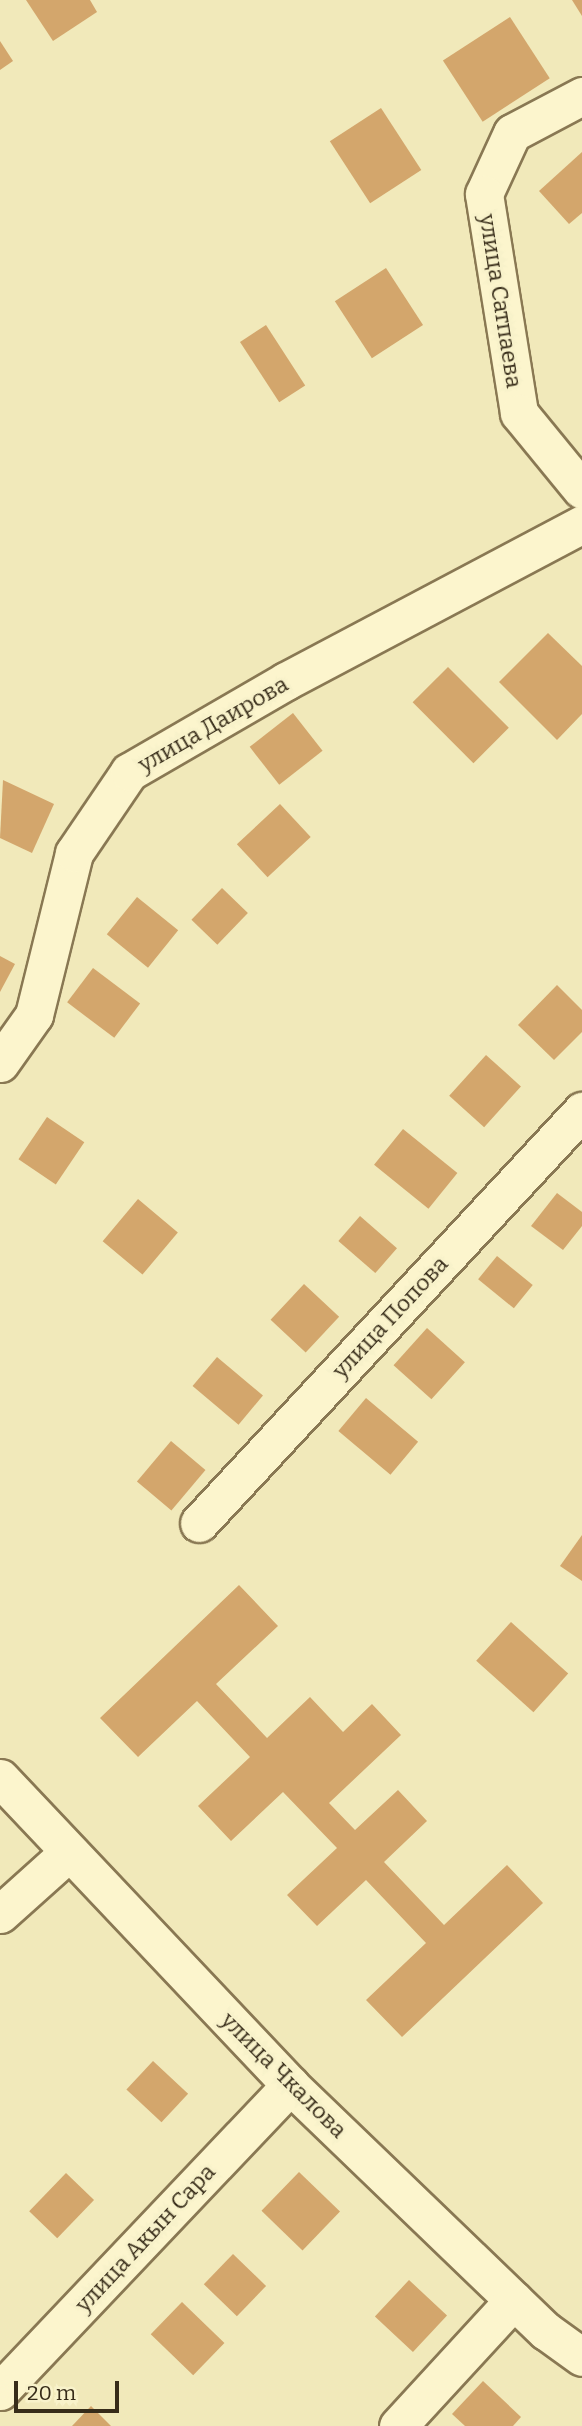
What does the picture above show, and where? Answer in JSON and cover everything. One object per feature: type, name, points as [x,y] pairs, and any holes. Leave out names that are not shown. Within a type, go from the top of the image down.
[{"type":"street","name":"улица Сатпаева","points":[[582,96],[512,133],[484,194],[520,413],[582,490]]},
{"type":"street","name":"улица Даирова","points":[[0,1063],[34,1015],[74,853],[129,772],[286,681],[582,524]]},
{"type":"street","name":"улица Попова","points":[[199,1523],[582,1111]]},
{"type":"street","name":"улица Чкалова","points":[[0,1779],[290,2085],[514,2300],[582,2357]]},
{"type":"street","points":[[0,1914],[69,1852]]},
{"type":"street","name":"улица Акын Сара","points":[[0,2391],[290,2085]]},
{"type":"street","points":[[398,2426],[514,2300]]},
{"type":"building","points":[[26,0],[90,0],[97,12],[53,41]]},
{"type":"building","points":[[572,0],[582,0],[582,16]]},
{"type":"building","points":[[510,17],[550,78],[483,122],[443,61]]},
{"type":"building","points":[[0,41],[13,61],[0,70]]},
{"type":"building","points":[[381,108],[421,170],[370,203],[330,141]]},
{"type":"building","points":[[582,152],[582,213],[569,224],[539,191]]},
{"type":"building","points":[[386,268],[423,325],[372,358],[335,301]]},
{"type":"building","points":[[266,325],[305,385],[279,402],[240,342]]},
{"type":"building","points":[[548,633],[582,666],[582,714],[557,740],[499,682]]},
{"type":"building","points":[[448,667],[509,728],[473,763],[413,702]]},
{"type":"building","points":[[293,713],[323,751],[279,785],[250,747]]},
{"type":"building","points":[[3,780],[54,804],[32,853],[0,838]]},
{"type":"building","points":[[280,804],[311,837],[268,877],[237,844]]},
{"type":"building","points":[[222,888],[248,913],[217,945],[191,920]]},
{"type":"building","points":[[137,897],[178,930],[148,968],[107,934]]},
{"type":"building","points":[[0,956],[15,964],[0,992]]},
{"type":"building","points":[[93,968],[140,1004],[114,1038],[67,1002]]},
{"type":"building","points":[[557,985],[582,1010],[582,1032],[554,1060],[518,1025]]},
{"type":"building","points":[[486,1055],[521,1086],[484,1127],[449,1096]]},
{"type":"building","points":[[47,1117],[84,1142],[56,1184],[18,1159]]},
{"type":"building","points":[[403,1129],[457,1173],[428,1209],[374,1165]]},
{"type":"building","points":[[557,1193],[582,1212],[582,1226],[563,1250],[531,1226]]},
{"type":"building","points":[[138,1199],[178,1232],[142,1275],[103,1241]]},
{"type":"building","points":[[360,1216],[397,1248],[375,1273],[338,1241]]},
{"type":"building","points":[[497,1256],[533,1285],[514,1308],[478,1279]]},
{"type":"building","points":[[304,1284],[339,1317],[306,1353],[271,1320]]},
{"type":"building","points":[[427,1328],[465,1362],[431,1399],[394,1365]]},
{"type":"building","points":[[217,1357],[263,1396],[239,1425],[193,1386]]},
{"type":"building","points":[[366,1398],[418,1442],[390,1475],[338,1431]]},
{"type":"building","points":[[171,1441],[205,1470],[171,1511],[137,1482]]},
{"type":"building","points":[[582,1535],[582,1581],[560,1566]]},
{"type":"building","points":[[239,1585],[278,1626],[216,1684],[267,1738],[310,1697],[343,1732],[372,1704],[401,1735],[329,1803],[355,1830],[398,1790],[427,1821],[384,1862],[444,1925],[507,1865],[543,1903],[402,2037],[366,2000],[426,1943],[366,1880],[317,1926],[287,1895],[337,1848],[283,1792],[231,1841],[198,1806],[250,1757],[197,1701],[138,1757],[100,1718]]},
{"type":"building","points":[[511,1622],[568,1674],[533,1712],[476,1661]]},
{"type":"building","points":[[153,2061],[188,2094],[162,2122],[126,2090]]},
{"type":"building","points":[[299,2172],[340,2212],[302,2250],[261,2211]]},
{"type":"building","points":[[66,2173],[94,2200],[57,2238],[29,2211]]},
{"type":"building","points":[[233,2254],[266,2286],[237,2316],[204,2284]]},
{"type":"building","points":[[409,2280],[447,2315],[413,2352],[375,2317]]},
{"type":"building","points":[[182,2302],[224,2343],[193,2375],[151,2334]]},
{"type":"building","points":[[483,2381],[521,2417],[513,2426],[465,2426],[452,2414]]},
{"type":"building","points":[[91,2406],[111,2426],[72,2426]]}]
